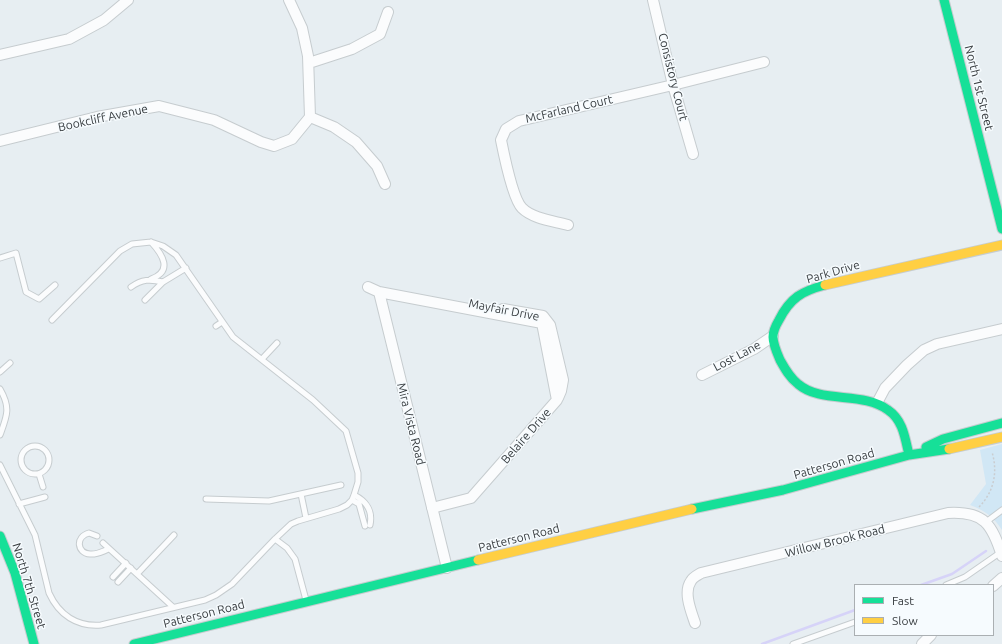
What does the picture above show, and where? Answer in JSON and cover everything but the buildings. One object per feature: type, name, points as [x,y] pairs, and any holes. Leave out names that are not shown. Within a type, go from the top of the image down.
[{"type":"main road","name":"North 1st Street","points":[[944,0],[1002,229]]},
{"type":"main road","name":"Park Drive","points":[[773,336],[786,305],[794,297],[811,289],[857,277],[1002,245]]},
{"type":"main road","points":[[773,336],[777,350],[786,370],[802,387],[815,393],[877,403],[889,409],[898,420],[909,455]]},
{"type":"main road","name":"Patterson Road","points":[[909,455],[943,439],[1002,423]]},
{"type":"main road","name":"Patterson Road","points":[[134,644],[691,508],[783,490],[909,455],[958,448],[1002,437]]},
{"type":"main road","name":"North 7th Street","points":[[0,536],[15,573],[34,644]]},
{"type":"street","points":[[0,55],[69,39],[104,20],[128,0]]},
{"type":"street","points":[[289,0],[302,28],[309,63],[310,117],[334,127],[356,142],[377,166],[386,184]]},
{"type":"street","name":"Consistory Court","points":[[653,0],[693,154]]},
{"type":"street","points":[[309,63],[352,49],[380,34],[388,12]]},
{"type":"street","name":"McFarland Court","points":[[568,225],[535,216],[522,207],[514,190],[500,140],[506,129],[519,121],[674,85],[764,62]]},
{"type":"street","name":"Bookcliff Avenue","points":[[0,141],[97,117],[159,106],[214,120],[261,142],[274,146],[292,139],[310,117]]},
{"type":"street","points":[[368,287],[379,292]]},
{"type":"street","name":"Belaire Drive","points":[[379,292],[542,323],[557,400],[471,498],[432,508]]},
{"type":"street","name":"Mira Vista Road","points":[[379,292],[447,568]]},
{"type":"street","points":[[877,403],[885,388],[907,364],[924,350],[937,344],[1002,329]]},
{"type":"street","name":"Lost Lane","points":[[702,374],[754,349],[773,336]]},
{"type":"street","name":"Willow Brook Road","points":[[695,623],[688,597],[688,586],[691,579],[701,574],[948,513],[964,512],[978,516],[986,522]]},
{"type":"street","points":[[986,522],[995,535],[1001,554]]},
{"type":"street","points":[[994,585],[1002,578]]},
{"type":"street","points":[[922,644],[930,636]]},
{"type":"lane","points":[[131,287],[138,282],[158,276],[162,272],[164,264],[160,252],[151,242]]},
{"type":"lane","points":[[0,465],[35,535],[52,600],[62,613],[68,617],[80,623],[93,625],[205,600],[216,595],[225,590],[275,538],[291,524],[306,518],[339,510],[353,498],[358,482],[358,473],[346,431],[313,400],[234,337],[222,322],[176,254],[170,250],[151,242],[132,244],[120,251],[52,320]]},
{"type":"lane","points":[[0,258],[16,253],[26,292],[39,299],[55,285]]},
{"type":"lane","points":[[145,300],[163,282],[186,268]]},
{"type":"lane","points":[[151,279],[163,282]]},
{"type":"lane","points":[[197,298],[203,293]]},
{"type":"lane","points":[[216,326],[222,322]]},
{"type":"lane","points":[[262,359],[277,343]]},
{"type":"lane","points":[[0,372],[10,363]]},
{"type":"lane","points":[[0,389],[8,411],[0,435]]},
{"type":"lane","points":[[36,446],[41,448],[48,456],[49,462],[47,467],[39,474],[28,473],[21,465],[20,459],[22,454],[30,447],[36,446]]},
{"type":"lane","points":[[39,474],[43,487]]},
{"type":"lane","points":[[206,499],[269,501],[341,485]]},
{"type":"lane","points":[[301,494],[306,518]]},
{"type":"lane","points":[[19,504],[45,497]]},
{"type":"lane","points":[[353,498],[359,504],[368,525]]},
{"type":"lane","points":[[986,522],[1002,510]]},
{"type":"lane","points":[[97,536],[89,533],[82,536],[79,540],[81,549],[85,553],[89,554],[94,554],[109,549]]},
{"type":"lane","points":[[138,574],[174,535]]},
{"type":"lane","points":[[275,538],[287,548],[295,559],[306,601]]},
{"type":"lane","points":[[103,542],[173,607]]},
{"type":"lane","points":[[948,584],[965,577],[1001,554]]},
{"type":"lane","points":[[113,577],[126,563]]},
{"type":"lane","points":[[118,582],[131,568]]},
{"type":"lane","points":[[793,644],[854,622]]},
{"type":"path","points":[[977,508],[986,498],[994,479],[995,466],[991,446]]},
{"type":"shaded area","points":[[1002,444],[1002,530],[996,521],[988,514],[970,505],[986,484],[980,450]]},
{"type":"waterway","points":[[924,584],[952,574],[986,551]]},
{"type":"waterway","points":[[762,644],[854,610]]},
{"type":"traffic: fast","points":[[944,0],[1002,229]]},
{"type":"traffic: fast","points":[[825,285],[798,296],[783,312],[773,335],[774,346],[780,360],[793,379],[807,390],[818,394],[867,401],[878,404],[888,410],[900,424],[905,436],[909,455]]},
{"type":"traffic: fast","points":[[926,447],[943,439],[1002,423]]},
{"type":"traffic: fast","points":[[692,509],[783,490],[909,455],[949,449]]},
{"type":"traffic: fast","points":[[0,536],[15,573],[34,644]]},
{"type":"traffic: fast","points":[[134,644],[478,560]]},
{"type":"traffic: slow","points":[[825,285],[1002,245]]},
{"type":"traffic: slow","points":[[949,449],[1002,437]]},
{"type":"traffic: slow","points":[[478,560],[692,509]]}]
